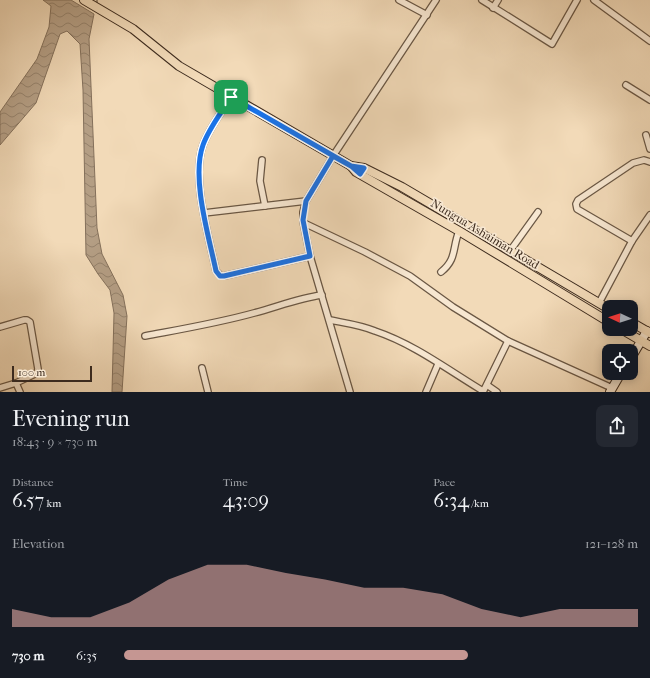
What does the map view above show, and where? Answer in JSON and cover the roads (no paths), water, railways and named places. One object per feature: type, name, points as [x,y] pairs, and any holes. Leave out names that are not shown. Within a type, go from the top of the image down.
[{"type":"main road","name":"Nungua Ashaiman Road","points":[[84,0],[120,20],[143,37],[167,58],[231,97],[351,166],[409,191],[602,305]]},
{"type":"main road","name":"Nungua Ashaiman Road","points":[[362,171],[602,318]]},
{"type":"main road","points":[[638,326],[649,332]]},
{"type":"main road","points":[[633,336],[650,346]]},
{"type":"street","points":[[399,0],[427,15]]},
{"type":"street","points":[[350,392],[310,256],[304,223],[306,201],[333,156],[436,0]]},
{"type":"street","points":[[482,0],[552,44],[577,0]]},
{"type":"street","points":[[493,8],[498,0]]},
{"type":"street","points":[[594,0],[650,41]]},
{"type":"street","points":[[626,85],[650,100]]},
{"type":"street","points":[[231,97],[203,145],[199,171],[204,213],[216,271],[220,276],[224,276],[310,256]]},
{"type":"street","points":[[646,135],[650,149]]},
{"type":"street","points":[[262,160],[260,181],[265,206]]},
{"type":"street","points":[[632,241],[577,209],[576,204],[578,200],[633,163],[644,160],[650,162]]},
{"type":"street","points":[[204,213],[306,201]]},
{"type":"street","points":[[510,251],[538,212]]},
{"type":"street","points":[[599,303],[632,241],[650,215]]},
{"type":"street","points":[[304,223],[365,252],[410,276],[453,307],[508,341],[611,390],[617,380]]},
{"type":"street","points":[[441,272],[451,263],[455,242],[459,231]]},
{"type":"street","points":[[146,336],[215,323],[322,295]]},
{"type":"street","points":[[0,326],[24,320],[30,322],[38,369],[37,373],[16,383],[0,388]]},
{"type":"street","points":[[330,320],[376,331],[420,352],[483,392],[508,341]]},
{"type":"street","points":[[638,347],[649,332]]},
{"type":"street","points":[[426,392],[438,364]]},
{"type":"street","points":[[202,368],[208,392]]},
{"type":"street","points":[[16,383],[20,392]]},
{"type":"street","points":[[487,385],[498,392]]},
{"type":"water","points":[[43,0],[71,0],[94,14],[89,39],[97,228],[102,254],[123,295],[127,316],[122,392],[112,392],[114,313],[110,290],[86,255],[83,90],[80,44],[67,31],[60,34],[36,103],[0,145],[0,112],[37,59],[49,27],[51,6]]}]
